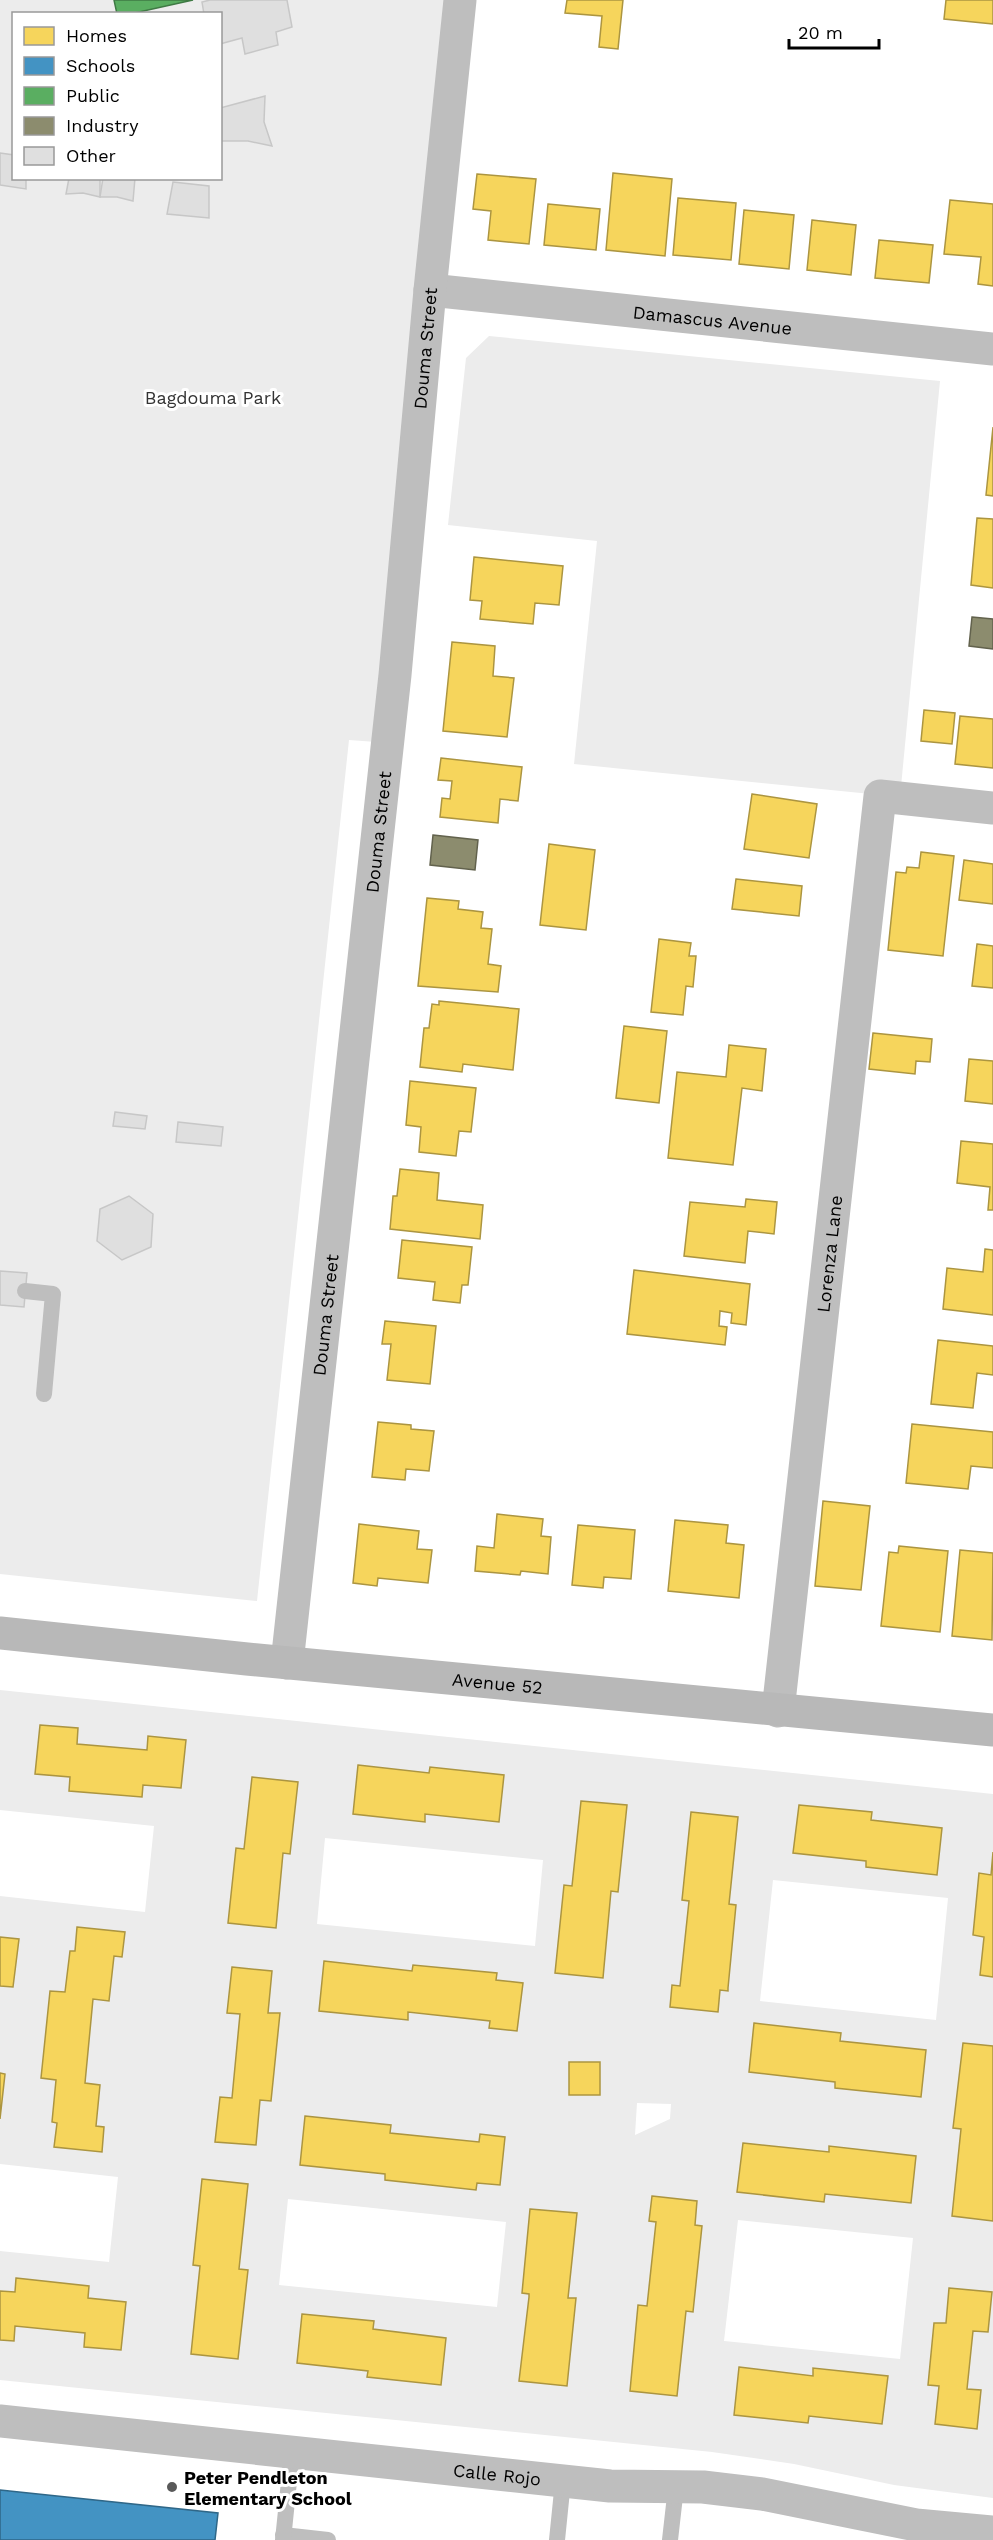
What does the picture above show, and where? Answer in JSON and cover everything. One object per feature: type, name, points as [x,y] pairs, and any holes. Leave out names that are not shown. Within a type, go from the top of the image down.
[{"type":"main road","name":"Avenue 52","points":[[0,1633],[778,1711],[993,1730]]},
{"type":"street","name":"Douma Street","points":[[287,1663],[395,675],[430,290],[460,0]]},
{"type":"street","name":"Damascus Avenue","points":[[430,290],[993,349]]},
{"type":"street","name":"Lorenza Lane","points":[[778,1711],[880,796],[993,808]]},
{"type":"street","name":"Calle Rojo","points":[[0,2421],[610,2486],[703,2487],[762,2494],[916,2525],[993,2532]]},
{"type":"lane","points":[[25,1291],[52,1294],[44,1394]]},
{"type":"lane","points":[[292,2452],[283,2538],[327,2540]]},
{"type":"lane","points":[[557,2540],[563,2481]]},
{"type":"lane","points":[[670,2540],[676,2487]]},
{"type":"green space","name":"Bagdouma Park","points":[[0,0],[470,0],[390,743],[349,740],[257,1601],[0,1574]]},
{"type":"green space","points":[[489,336],[940,381],[900,797],[574,764],[597,541],[448,525],[466,358]]},
{"type":"green space","points":[[0,1690],[993,1794],[993,2498],[894,2485],[794,2464],[712,2452],[0,2380],[0,2251],[109,2262],[118,2177],[0,2164],[0,1896],[145,1912],[154,1826],[0,1810]],"holes":[[[325,1838],[543,1860],[535,1946],[317,1924]],[[773,1880],[948,1898],[936,2020],[760,2001]],[[637,2103],[671,2104],[670,2119],[635,2135]],[[288,2199],[506,2222],[497,2307],[279,2285]],[[738,2220],[913,2238],[900,2359],[724,2341]]]},
{"type":"building: Homes","points":[[567,0],[623,0],[618,49],[599,47],[602,16],[565,13]]},
{"type":"building: Homes","points":[[946,0],[993,0],[993,24],[944,19]]},
{"type":"building: Homes","points":[[613,173],[672,179],[665,256],[606,250]]},
{"type":"building: Homes","points":[[477,174],[536,179],[529,244],[488,240],[491,211],[473,209]]},
{"type":"building: Homes","points":[[678,198],[736,203],[731,260],[673,255]]},
{"type":"building: Homes","points":[[950,200],[993,204],[993,286],[978,284],[981,257],[944,254]]},
{"type":"building: Homes","points":[[548,204],[600,209],[596,250],[544,245]]},
{"type":"building: Homes","points":[[744,210],[794,215],[789,269],[739,264]]},
{"type":"building: Homes","points":[[812,220],[856,225],[851,275],[807,270]]},
{"type":"building: Homes","points":[[879,240],[933,245],[929,283],[875,278]]},
{"type":"building: Homes","points":[[993,427],[993,496],[986,495]]},
{"type":"building: Homes","points":[[977,518],[993,519],[993,588],[971,585]]},
{"type":"building: Homes","points":[[474,557],[563,566],[559,605],[535,603],[533,624],[480,619],[482,601],[470,600]]},
{"type":"building: Homes","points":[[452,642],[495,646],[493,676],[514,678],[507,737],[443,731]]},
{"type":"building: Homes","points":[[924,710],[955,713],[952,744],[921,741]]},
{"type":"building: Homes","points":[[960,716],[993,719],[993,768],[955,764]]},
{"type":"building: Homes","points":[[441,758],[522,767],[518,801],[500,799],[498,823],[440,817],[442,798],[450,799],[452,781],[438,780]]},
{"type":"building: Homes","points":[[752,794],[817,804],[809,858],[744,849]]},
{"type":"building: Homes","points":[[549,844],[595,850],[586,930],[540,925]]},
{"type":"building: Homes","points":[[921,852],[954,856],[943,956],[888,950],[896,872],[906,873],[907,867],[919,868]]},
{"type":"building: Homes","points":[[964,860],[993,864],[993,904],[959,900]]},
{"type":"building: Homes","points":[[736,879],[802,886],[799,916],[732,909]]},
{"type":"building: Homes","points":[[427,898],[459,901],[458,909],[483,912],[481,928],[492,929],[488,964],[501,966],[498,992],[418,986]]},
{"type":"building: Homes","points":[[659,939],[691,943],[689,956],[696,956],[693,987],[686,986],[683,1015],[651,1012]]},
{"type":"building: Homes","points":[[977,944],[993,946],[993,988],[972,986]]},
{"type":"building: Homes","points":[[439,1001],[519,1009],[513,1070],[463,1064],[462,1072],[420,1067],[424,1028],[429,1028],[432,1004],[439,1005]]},
{"type":"building: Homes","points":[[624,1026],[667,1031],[659,1103],[616,1098]]},
{"type":"building: Homes","points":[[873,1033],[932,1039],[930,1062],[916,1061],[915,1074],[869,1069]]},
{"type":"building: Homes","points":[[729,1045],[766,1049],[762,1091],[742,1088],[733,1165],[668,1158],[677,1072],[726,1077]]},
{"type":"building: Homes","points":[[969,1059],[993,1061],[993,1104],[965,1101]]},
{"type":"building: Homes","points":[[410,1081],[476,1088],[471,1132],[459,1131],[456,1156],[419,1152],[421,1127],[406,1125]]},
{"type":"building: Homes","points":[[961,1141],[993,1144],[993,1210],[988,1210],[990,1187],[957,1183]]},
{"type":"building: Homes","points":[[400,1169],[439,1173],[437,1200],[483,1205],[480,1239],[390,1229],[393,1196],[397,1196]]},
{"type":"building: Homes","points":[[746,1199],[777,1202],[774,1234],[748,1231],[745,1263],[684,1256],[690,1202],[745,1207]]},
{"type":"building: Homes","points":[[402,1240],[472,1247],[468,1285],[462,1285],[460,1303],[433,1300],[435,1282],[398,1278]]},
{"type":"building: Homes","points":[[985,1249],[993,1250],[993,1315],[943,1309],[947,1268],[983,1272]]},
{"type":"building: Homes","points":[[634,1270],[750,1284],[746,1325],[731,1323],[732,1313],[720,1311],[719,1326],[727,1327],[725,1345],[627,1334]]},
{"type":"building: Homes","points":[[385,1321],[436,1326],[430,1384],[387,1380],[391,1344],[382,1344]]},
{"type":"building: Homes","points":[[938,1340],[993,1346],[993,1375],[977,1373],[973,1408],[931,1404]]},
{"type":"building: Homes","points":[[378,1422],[411,1425],[411,1429],[434,1431],[429,1471],[406,1469],[405,1480],[372,1477]]},
{"type":"building: Homes","points":[[912,1424],[993,1432],[993,1468],[971,1466],[968,1489],[906,1483]]},
{"type":"building: Homes","points":[[823,1501],[870,1506],[861,1590],[815,1586]]},
{"type":"building: Homes","points":[[497,1514],[543,1519],[541,1536],[551,1537],[548,1574],[521,1571],[520,1575],[475,1571],[477,1546],[494,1548]]},
{"type":"building: Homes","points":[[675,1520],[728,1525],[726,1543],[744,1545],[739,1598],[668,1591]]},
{"type":"building: Homes","points":[[359,1524],[419,1531],[417,1549],[432,1550],[428,1583],[378,1578],[377,1586],[353,1583]]},
{"type":"building: Homes","points":[[578,1525],[635,1530],[631,1579],[604,1577],[603,1588],[572,1585]]},
{"type":"building: Homes","points":[[899,1546],[948,1551],[940,1632],[881,1626],[889,1552],[898,1553]]},
{"type":"building: Homes","points":[[960,1550],[993,1553],[992,1640],[952,1636]]},
{"type":"building: Homes","points":[[40,1725],[78,1728],[77,1744],[147,1750],[148,1736],[186,1740],[181,1788],[143,1785],[142,1797],[69,1791],[70,1777],[35,1774]]},
{"type":"building: Homes","points":[[358,1765],[429,1773],[430,1767],[504,1775],[499,1822],[425,1814],[425,1822],[353,1814]]},
{"type":"building: Homes","points":[[252,1777],[298,1782],[290,1854],[283,1853],[276,1928],[228,1923],[236,1848],[244,1849]]},
{"type":"building: Homes","points":[[581,1801],[627,1805],[618,1892],[611,1891],[603,1978],[555,1973],[564,1885],[572,1886]]},
{"type":"building: Homes","points":[[799,1805],[872,1812],[871,1820],[942,1828],[937,1875],[866,1867],[866,1861],[793,1853]]},
{"type":"building: Homes","points":[[691,1812],[738,1817],[729,1904],[736,1905],[728,1991],[720,1990],[718,2012],[670,2007],[672,1985],[680,1986],[689,1901],[682,1900]]},
{"type":"building: Homes","points":[[993,1852],[993,1977],[980,1975],[984,1937],[973,1935],[979,1873],[991,1875]]},
{"type":"building: Homes","points":[[77,1927],[125,1932],[122,1957],[114,1956],[109,2001],[93,1999],[85,2083],[100,2085],[96,2126],[104,2127],[102,2152],[54,2147],[57,2123],[52,2122],[56,2080],[41,2078],[50,1991],[65,1992],[70,1951],[75,1951]]},
{"type":"building: Homes","points":[[0,1937],[19,1939],[13,1987],[0,1986]]},
{"type":"building: Homes","points":[[324,1961],[412,1971],[413,1965],[497,1973],[496,1980],[523,1983],[517,2031],[489,2028],[490,2021],[408,2012],[408,2020],[319,2011]]},
{"type":"building: Homes","points":[[232,1967],[272,1971],[268,2013],[280,2013],[271,2101],[260,2100],[256,2145],[215,2142],[220,2097],[232,2098],[240,2014],[227,2013]]},
{"type":"building: Homes","points":[[754,2023],[841,2033],[840,2041],[926,2050],[921,2097],[835,2088],[835,2082],[749,2072]]},
{"type":"building: Homes","points":[[963,2043],[993,2046],[993,2221],[952,2216],[961,2129],[953,2128]]},
{"type":"building: Homes","points":[[569,2062],[600,2062],[600,2095],[569,2095]]},
{"type":"building: Homes","points":[[0,2073],[5,2074],[0,2119]]},
{"type":"building: Homes","points":[[305,2116],[391,2125],[390,2133],[479,2142],[480,2134],[505,2137],[500,2185],[477,2183],[476,2190],[385,2180],[385,2174],[300,2165]]},
{"type":"building: Homes","points":[[743,2143],[829,2152],[829,2146],[916,2156],[911,2203],[825,2194],[824,2202],[737,2192]]},
{"type":"building: Homes","points":[[202,2179],[248,2184],[239,2269],[248,2270],[238,2359],[191,2354],[200,2266],[193,2265]]},
{"type":"building: Homes","points":[[652,2196],[697,2201],[695,2225],[702,2226],[693,2312],[686,2311],[677,2396],[630,2391],[638,2305],[647,2306],[656,2222],[649,2221]]},
{"type":"building: Homes","points":[[530,2209],[577,2213],[568,2298],[576,2298],[567,2386],[519,2381],[529,2297],[529,2294],[522,2293]]},
{"type":"building: Homes","points":[[16,2278],[89,2286],[88,2298],[126,2302],[121,2350],[84,2347],[85,2333],[15,2326],[14,2341],[0,2340],[0,2291],[15,2292]]},
{"type":"building: Homes","points":[[949,2288],[992,2292],[988,2332],[973,2331],[967,2389],[981,2390],[977,2429],[935,2424],[939,2386],[928,2385],[934,2323],[946,2323]]},
{"type":"building: Homes","points":[[302,2314],[374,2321],[373,2329],[446,2338],[441,2385],[367,2377],[368,2371],[297,2363]]},
{"type":"building: Homes","points":[[739,2367],[813,2376],[813,2368],[888,2376],[882,2424],[809,2416],[808,2423],[734,2415]]},
{"type":"building: Schools","points":[[0,2490],[218,2513],[215,2540],[0,2540]]},
{"type":"building: Public","points":[[114,0],[193,0],[139,12],[117,12]]},
{"type":"building: Industry","points":[[972,617],[993,619],[993,649],[969,646]]},
{"type":"building: Industry","points":[[433,835],[478,840],[475,870],[430,865]]},
{"type":"building: Other","points":[[210,0],[287,0],[292,27],[276,32],[278,45],[245,54],[242,38],[222,43],[222,12],[204,12],[202,2]]},
{"type":"building: Other","points":[[265,96],[264,122],[272,146],[248,141],[222,141],[222,107]]},
{"type":"building: Other","points":[[0,153],[12,155],[12,180],[26,180],[26,189],[0,185]]},
{"type":"building: Other","points":[[69,180],[100,180],[100,197],[83,193],[66,194]]},
{"type":"building: Other","points":[[103,180],[135,180],[133,201],[117,197],[100,197]]},
{"type":"building: Other","points":[[173,182],[209,186],[209,218],[167,214]]},
{"type":"building: Other","points":[[115,1112],[147,1116],[145,1129],[113,1126]]},
{"type":"building: Other","points":[[178,1122],[223,1127],[221,1146],[176,1142]]},
{"type":"building: Other","points":[[129,1196],[153,1214],[151,1247],[122,1260],[97,1241],[100,1209]]},
{"type":"building: Other","points":[[0,1271],[27,1273],[24,1307],[0,1305]]},
{"type":"place","name":"Peter Pendleton Elementary School","points":[[172,2487]]}]
